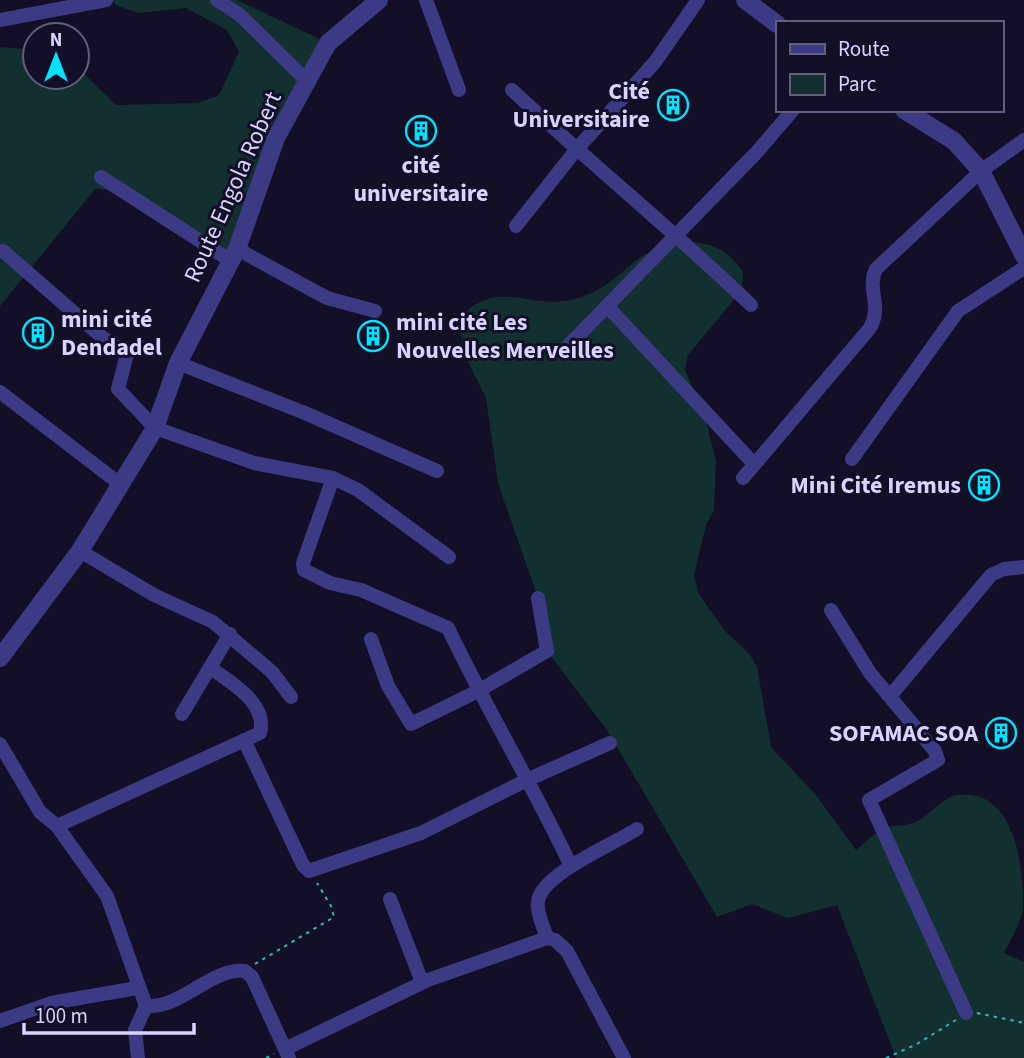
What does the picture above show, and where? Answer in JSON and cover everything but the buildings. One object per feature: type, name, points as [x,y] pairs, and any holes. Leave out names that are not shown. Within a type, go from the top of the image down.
[{"type":"street","points":[[0,20],[106,0]]},
{"type":"street","points":[[217,0],[240,15],[307,81]]},
{"type":"street","name":"Route Engola Robert","points":[[0,658],[80,551],[155,428],[178,363],[234,255],[276,138],[328,43],[379,0]]},
{"type":"street","points":[[426,0],[459,90]]},
{"type":"street","points":[[516,226],[576,150],[655,62],[698,0]]},
{"type":"street","points":[[750,1],[776,23]]},
{"type":"street","points":[[512,90],[576,150],[677,234],[751,305]]},
{"type":"street","points":[[569,345],[791,112]]},
{"type":"street","points":[[907,112],[954,141],[981,172],[1024,256]]},
{"type":"street","points":[[743,478],[870,328],[877,310],[872,281],[876,269],[981,172],[1024,140]]},
{"type":"street","points":[[101,177],[234,255],[327,298],[375,311]]},
{"type":"street","points":[[3,251],[102,337],[127,354],[118,389],[155,428],[254,463],[333,478],[370,497],[449,558]]},
{"type":"street","points":[[852,459],[958,311],[1024,268]]},
{"type":"street","points":[[607,306],[754,464]]},
{"type":"street","points":[[178,363],[305,413],[437,471]]},
{"type":"street","points":[[0,392],[120,484]]},
{"type":"street","points":[[333,478],[303,563],[304,570],[330,583],[361,590],[444,625],[478,691],[529,779],[570,864]]},
{"type":"street","points":[[80,551],[154,595],[213,622],[272,672],[291,697]]},
{"type":"street","points":[[891,695],[991,575],[1004,569],[1024,567]]},
{"type":"street","points":[[371,639],[388,686],[411,724],[478,691],[547,651],[538,598]]},
{"type":"street","points":[[831,610],[870,673],[935,751],[938,760],[869,800],[966,1013]]},
{"type":"street","points":[[182,714],[230,634]]},
{"type":"street","points":[[57,826],[262,731],[258,709],[240,689],[211,668]]},
{"type":"street","points":[[244,740],[303,865],[309,871],[421,833],[529,779],[610,743]]},
{"type":"street","points":[[0,744],[40,812],[57,826],[107,896],[137,988],[146,1006]]},
{"type":"street","points":[[547,938],[537,903],[540,895],[570,864],[600,852],[637,829]]},
{"type":"street","points":[[390,899],[422,982]]},
{"type":"street","points":[[146,1006],[189,995],[225,973],[245,971],[252,977],[287,1054],[422,982],[547,938],[555,940],[567,951],[624,1058]]},
{"type":"street","points":[[0,1021],[51,1003],[137,988]]},
{"type":"street","points":[[138,1058],[135,1030],[146,1006]]},
{"type":"path","points":[[245,971],[334,916],[331,906],[309,871]]},
{"type":"path","points":[[886,1058],[917,1044],[966,1013],[1024,1023]]},
{"type":"green space","points":[[112,0],[237,0],[328,43],[230,259],[133,196],[96,188],[0,306],[0,47],[21,49],[21,91],[91,91],[91,81],[116,105],[198,103],[219,95],[239,52],[227,30],[186,8],[138,13],[116,5]]},
{"type":"green space","points":[[684,242],[703,243],[718,248],[743,272],[742,290],[688,355],[685,370],[704,413],[716,461],[714,510],[706,525],[694,575],[698,592],[726,632],[749,653],[757,667],[771,747],[816,795],[856,850],[881,830],[918,821],[952,796],[977,796],[992,804],[1004,817],[1018,853],[1023,892],[1023,909],[1018,926],[1004,953],[1024,962],[1024,1058],[896,1058],[837,905],[788,918],[752,904],[717,917],[607,730],[547,651],[538,598],[498,483],[486,398],[463,352],[459,319],[473,306],[499,297],[554,302],[590,294],[643,256]]},
{"type":"place","name":"Cité Universitaire","points":[[673,105]]},
{"type":"place","name":"cité universitaire","points":[[421,131]]},
{"type":"place","name":"mini cité Dendadel","points":[[38,333]]},
{"type":"place","name":"mini cité Les Nouvelles Merveilles","points":[[373,336]]},
{"type":"place","name":"Mini Cité Iremus","points":[[984,485]]},
{"type":"place","name":"SOFAMAC SOA","points":[[1001,733]]}]
